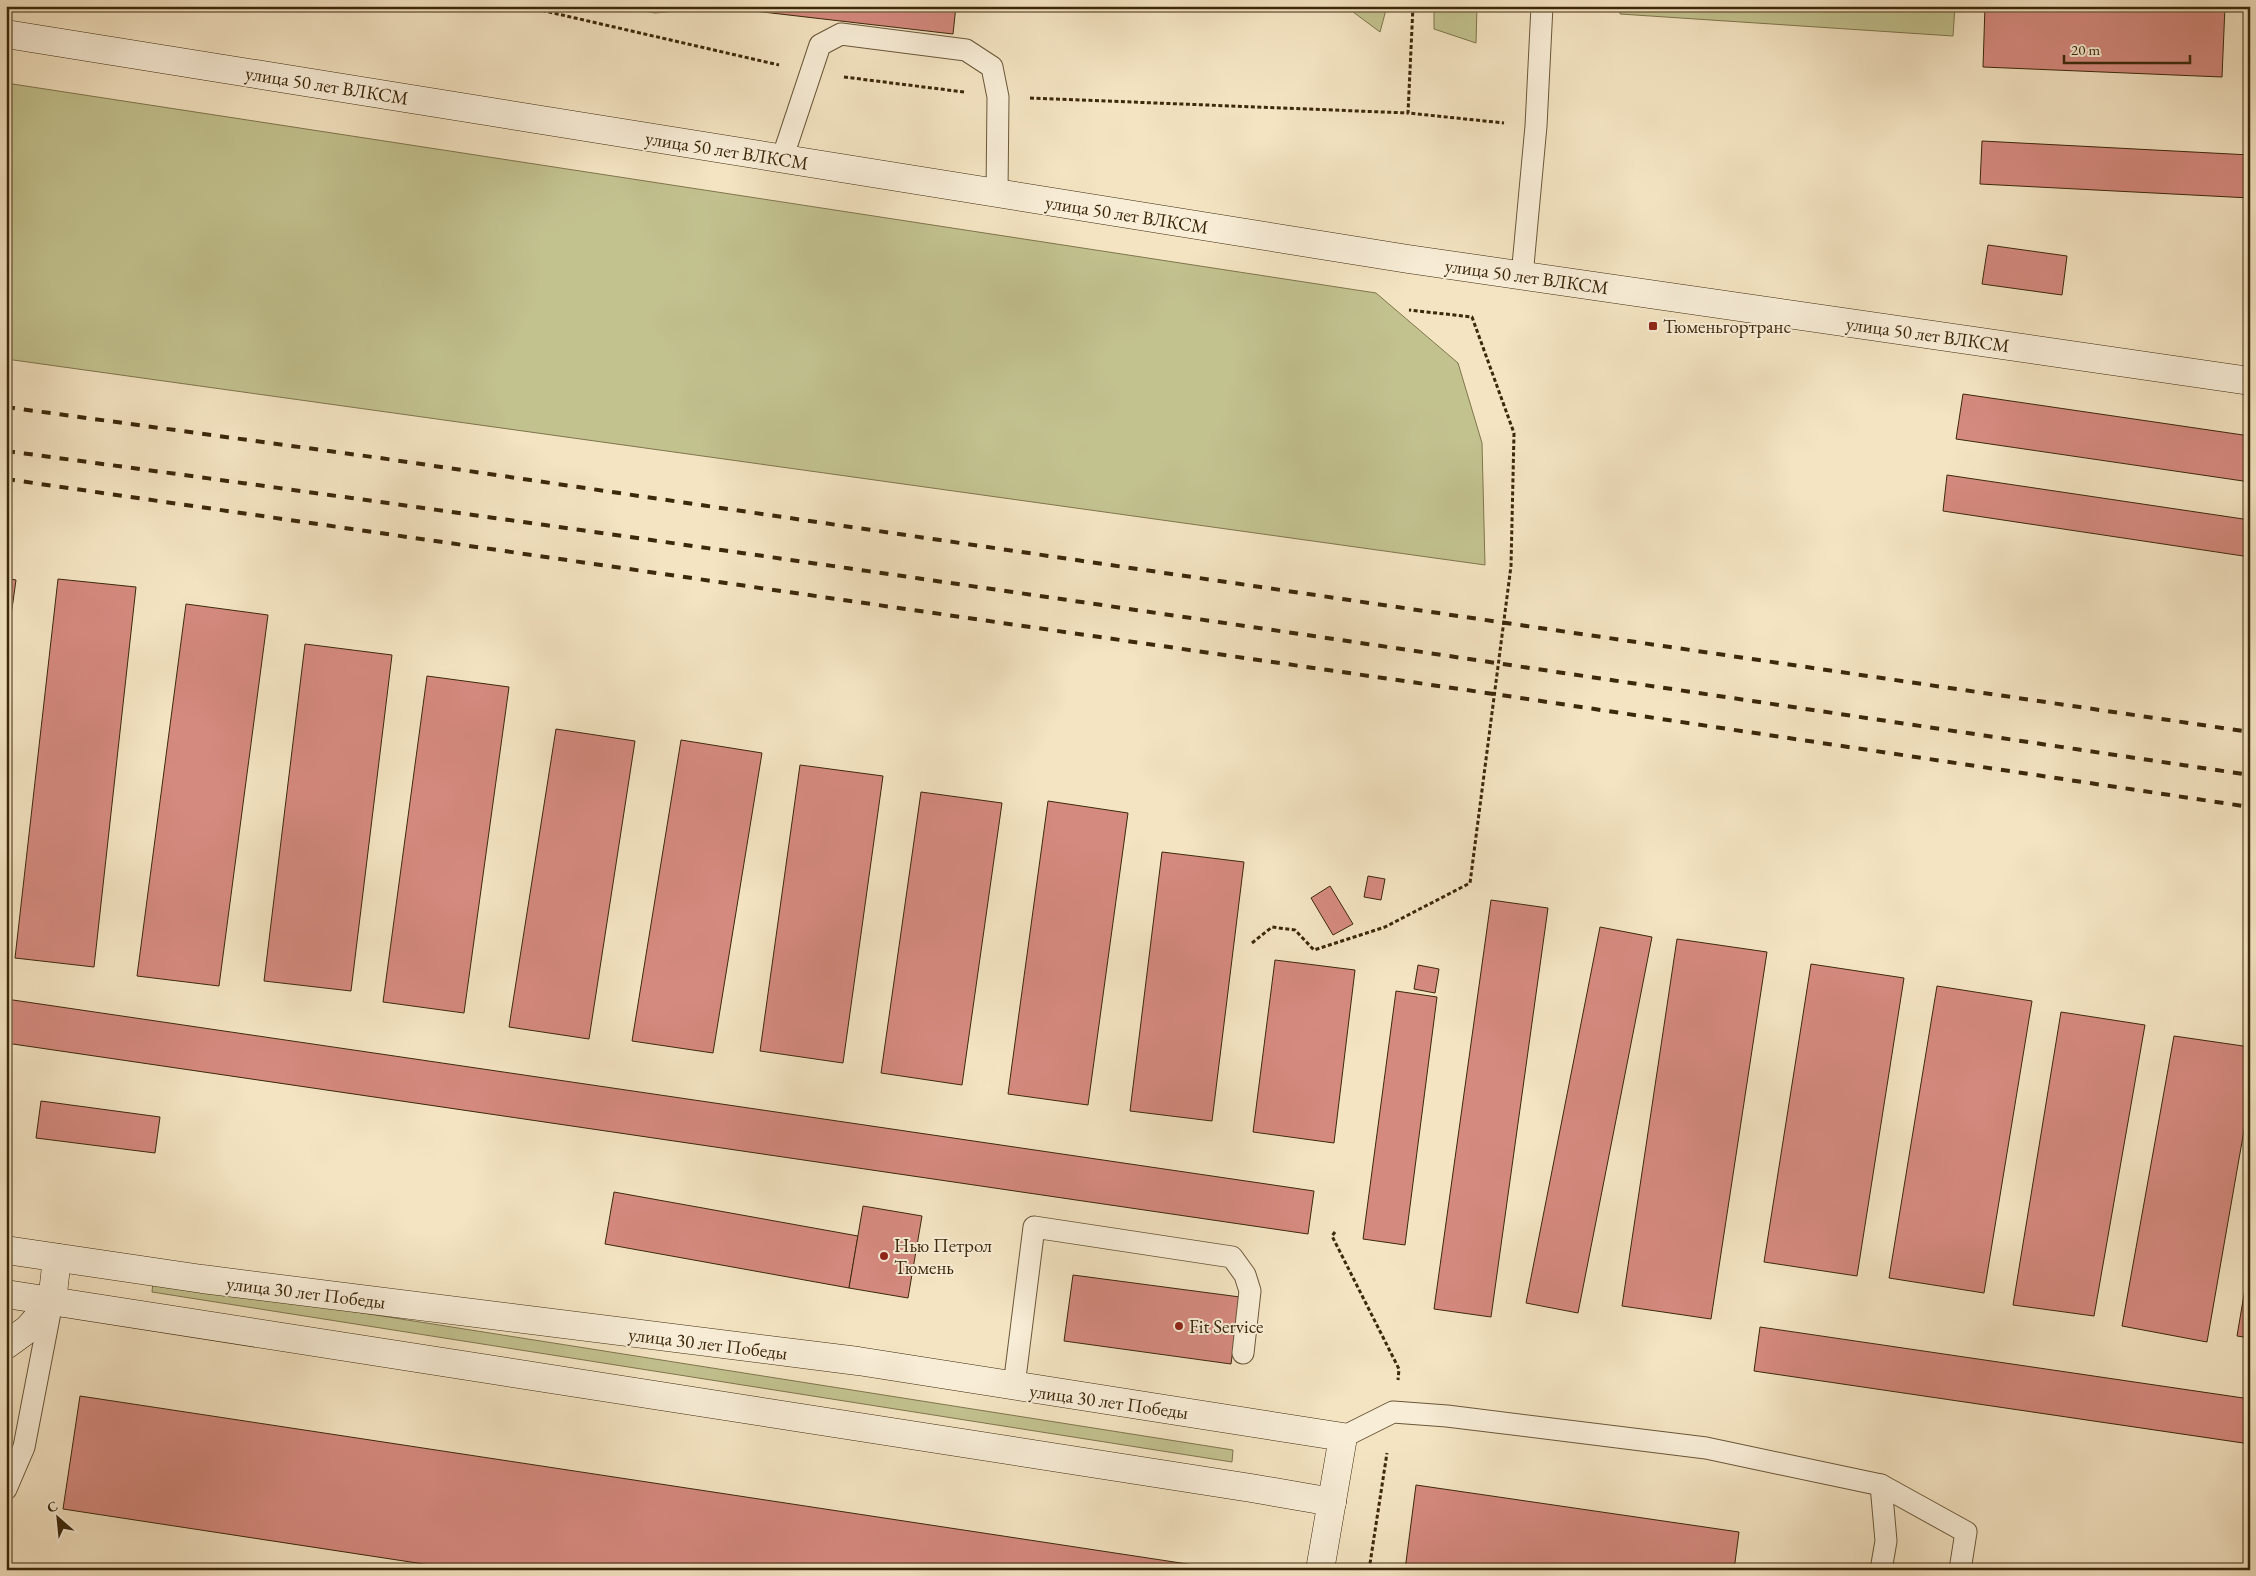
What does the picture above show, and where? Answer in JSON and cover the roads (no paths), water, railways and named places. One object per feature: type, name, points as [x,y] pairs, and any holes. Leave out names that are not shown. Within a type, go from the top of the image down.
[{"type":"street","name":"улица 50 лет ВЛКСМ","points":[[6,34],[1522,276],[2250,382]]},
{"type":"street","name":"улица 30 лет Победы","points":[[6,1250],[202,1280],[858,1361],[1343,1437]]},
{"type":"street","points":[[6,1345],[28,1329],[52,1302],[57,1258]]},
{"type":"street","points":[[6,1294],[1332,1502]]},
{"type":"street","points":[[6,1314],[52,1302]]},
{"type":"street","points":[[1320,1570],[1343,1437]]},
{"type":"lane","points":[[1522,276],[1536,126],[1542,6]]},
{"type":"lane","points":[[782,159],[820,45],[841,34],[966,50],[992,67],[998,97],[997,193]]},
{"type":"lane","points":[[1014,1386],[1034,1227],[1232,1257],[1245,1274],[1250,1292],[1243,1353]]},
{"type":"lane","points":[[6,1489],[24,1447],[52,1302]]},
{"type":"lane","points":[[1343,1437],[1393,1412],[1446,1416],[1706,1448],[1881,1485],[1966,1532],[1960,1570]]},
{"type":"lane","points":[[1881,1485],[1886,1541],[1881,1570]]},
{"type":"railway","points":[[6,407],[380,458],[2250,732]]},
{"type":"railway","points":[[6,451],[848,568],[2250,775]]},
{"type":"railway","points":[[6,479],[1494,694],[2250,807]]},
{"type":"place","name":"Тюменьгортранс","points":[[1653,326]]},
{"type":"place","name":"Нью Петрол Тюмень","points":[[884,1256]]},
{"type":"place","name":"Fit Service","points":[[1179,1326]]}]
